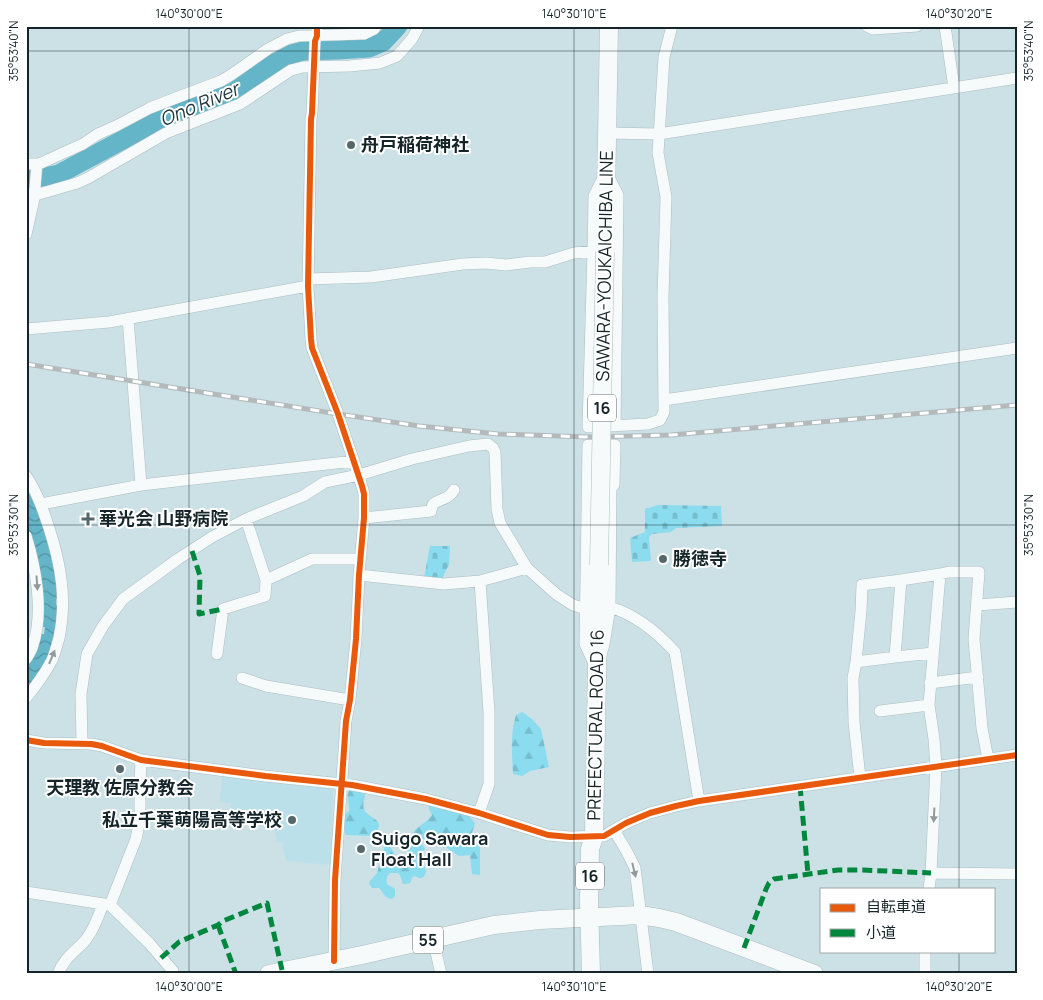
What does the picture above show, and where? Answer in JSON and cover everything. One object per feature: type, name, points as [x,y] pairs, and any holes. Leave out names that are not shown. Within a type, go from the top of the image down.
[{"type":"main road","name":"SAWARA-YOUKAICHIBA LINE","points":[[599,565],[599,251],[606,172],[609,26]]},
{"type":"main road","name":"PREFECTURAL ROAD 16","points":[[591,974],[589,917],[590,849],[594,837],[599,565]]},
{"type":"main road","name":"55","points":[[269,974],[330,965],[494,925],[540,920],[640,915],[676,922],[814,974]]},
{"type":"street","points":[[26,234],[32,192],[33,165],[83,144],[98,134],[150,108],[220,81],[268,49],[286,40],[316,34],[364,34],[376,26]]},
{"type":"street","points":[[32,192],[39,194],[88,178],[166,133],[240,104],[291,70],[314,64],[350,66],[380,63],[396,56],[412,39],[420,26]]},
{"type":"street","points":[[26,329],[109,322],[308,282],[371,277],[463,264],[486,263],[506,265],[545,262],[574,253],[599,251],[588,427],[648,424],[660,420],[664,412],[666,197],[658,153],[664,56],[672,26]]},
{"type":"street","points":[[867,26],[873,29],[917,26]]},
{"type":"street","points":[[945,26],[954,88]]},
{"type":"street","points":[[316,34],[309,162],[308,282],[312,348],[338,414],[364,494],[356,638],[346,721],[330,965]]},
{"type":"street","points":[[607,133],[660,134],[1017,78]]},
{"type":"street","points":[[606,172],[618,196],[615,426]]},
{"type":"street","points":[[128,318],[141,485]]},
{"type":"street","points":[[664,400],[1017,348]]},
{"type":"street","points":[[82,744],[81,694],[87,654],[102,626],[123,599],[178,559],[212,538],[246,519],[303,496],[325,482],[359,475],[412,459],[469,446],[488,444],[494,448],[495,452],[497,509],[500,523],[527,568],[556,594],[573,605],[586,609]]},
{"type":"street","points":[[588,445],[615,445],[614,485],[611,485],[610,606],[604,644],[597,670],[585,644],[588,445]]},
{"type":"street","points":[[41,504],[141,485],[354,461]]},
{"type":"street","points":[[26,476],[41,504],[60,568],[63,593],[62,622],[52,659],[37,685],[26,698]]},
{"type":"street","points":[[364,518],[431,511],[432,505],[435,502],[446,498],[454,490]]},
{"type":"street","points":[[218,654],[223,609],[265,596],[266,580],[246,519]]},
{"type":"street","points":[[26,536],[37,578],[38,604],[35,638],[26,659]]},
{"type":"street","points":[[266,580],[312,560],[360,560]]},
{"type":"street","points":[[359,575],[444,584],[480,581],[527,568]]},
{"type":"street","points":[[860,778],[854,722],[852,678],[856,662],[862,584],[949,572],[979,572],[974,639],[982,728],[988,759]]},
{"type":"street","points":[[929,888],[936,766],[928,705],[940,574]]},
{"type":"street","points":[[895,657],[901,580]]},
{"type":"street","points":[[479,813],[489,784],[489,712],[480,581]]},
{"type":"street","points":[[977,605],[1017,602]]},
{"type":"street","points":[[610,606],[630,614],[662,638],[675,652],[699,801]]},
{"type":"street","points":[[856,662],[933,653]]},
{"type":"street","points":[[930,683],[978,677]]},
{"type":"street","points":[[242,678],[266,686],[350,700]]},
{"type":"street","points":[[880,711],[928,705]]},
{"type":"street","points":[[26,740],[44,743],[102,746],[141,760],[342,784],[426,799],[548,834],[570,837],[604,836],[626,823],[650,813],[699,801],[1017,755]]},
{"type":"street","points":[[58,974],[69,956],[84,942],[96,922],[136,839],[140,820],[141,760]]},
{"type":"street","points":[[614,830],[635,868],[648,974]]},
{"type":"street","points":[[931,872],[1017,874]]},
{"type":"street","points":[[26,892],[106,904],[149,943],[172,971]]},
{"type":"street","points":[[433,939],[441,974]]},
{"type":"street","points":[[925,952],[925,974]]},
{"type":"shaded area","name":"私立千葉萌陽高等学校","points":[[222,776],[333,788],[331,865],[286,861],[282,842],[277,843],[273,823],[230,818],[231,803],[220,802]]},
{"type":"green space","points":[[658,505],[721,506],[722,526],[676,528],[671,532],[652,534],[649,537],[651,561],[632,562],[630,538],[645,532],[645,509]]},
{"type":"green space","points":[[430,546],[450,546],[449,565],[442,581],[424,578]]},
{"type":"green space","points":[[522,712],[541,729],[549,767],[530,771],[522,776],[513,774],[512,744],[516,715]]},
{"type":"green space","points":[[353,790],[365,794],[364,809],[378,823],[379,826],[372,836],[346,835],[344,822],[345,816],[349,811],[348,795],[349,791]]},
{"type":"green space","points":[[431,804],[469,816],[475,823],[469,842],[480,845],[480,875],[472,874],[470,855],[459,856],[436,841],[415,838],[414,831],[432,815],[429,809]]},
{"type":"green space","points":[[422,844],[425,849],[416,859],[418,863],[425,867],[424,877],[413,876],[410,883],[403,884],[398,873],[390,873],[386,881],[387,884],[395,889],[395,896],[392,899],[386,896],[379,888],[372,888],[369,884],[377,873],[385,845],[389,846],[397,857],[402,859],[407,857],[409,847]]},
{"type":"water","points":[[26,486],[48,541],[59,599],[56,599],[56,605],[58,605],[50,652],[43,667],[26,689],[26,667],[30,662],[41,634],[44,634],[45,627],[42,627],[35,548],[26,524]]},
{"type":"waterway","name":"Ono River","points":[[26,178],[59,174],[158,121],[233,92],[276,62],[292,54],[303,51],[369,48],[383,42],[398,26]]},
{"type":"railway","points":[[26,364],[338,414],[419,426],[498,434],[588,437],[671,435],[1017,405]]},
{"type":"marked path","points":[[192,551],[200,576],[199,614],[223,609]]},
{"type":"marked path","points":[[800,786],[808,874]]},
{"type":"marked path","points":[[744,948],[766,889],[774,879],[838,870],[931,873]]},
{"type":"marked path","points":[[161,958],[179,942],[267,903],[282,970]]},
{"type":"marked path","points":[[218,925],[236,974]]},
{"type":"cycle path","points":[[317,26],[311,119],[308,286],[311,339],[312,348],[338,414],[364,494],[356,639],[346,721],[335,880],[334,961]]},
{"type":"cycle path","points":[[26,740],[44,743],[91,744],[141,760],[352,785],[426,799],[479,813],[548,835],[570,837],[604,836],[626,823],[650,813],[699,801],[1017,755]]},
{"type":"place","name":"舟戸稲荷神社","points":[[351,145]]},
{"type":"place","name":"華光会 山野病院","points":[[88,519]]},
{"type":"place","name":"勝徳寺","points":[[663,559]]},
{"type":"place","name":"天理教 佐原分教会","points":[[120,769]]},
{"type":"place","name":"私立千葉萌陽高等学校","points":[[292,820]]},
{"type":"place","name":"Suigo Sawara Float Hall","points":[[361,849]]}]
